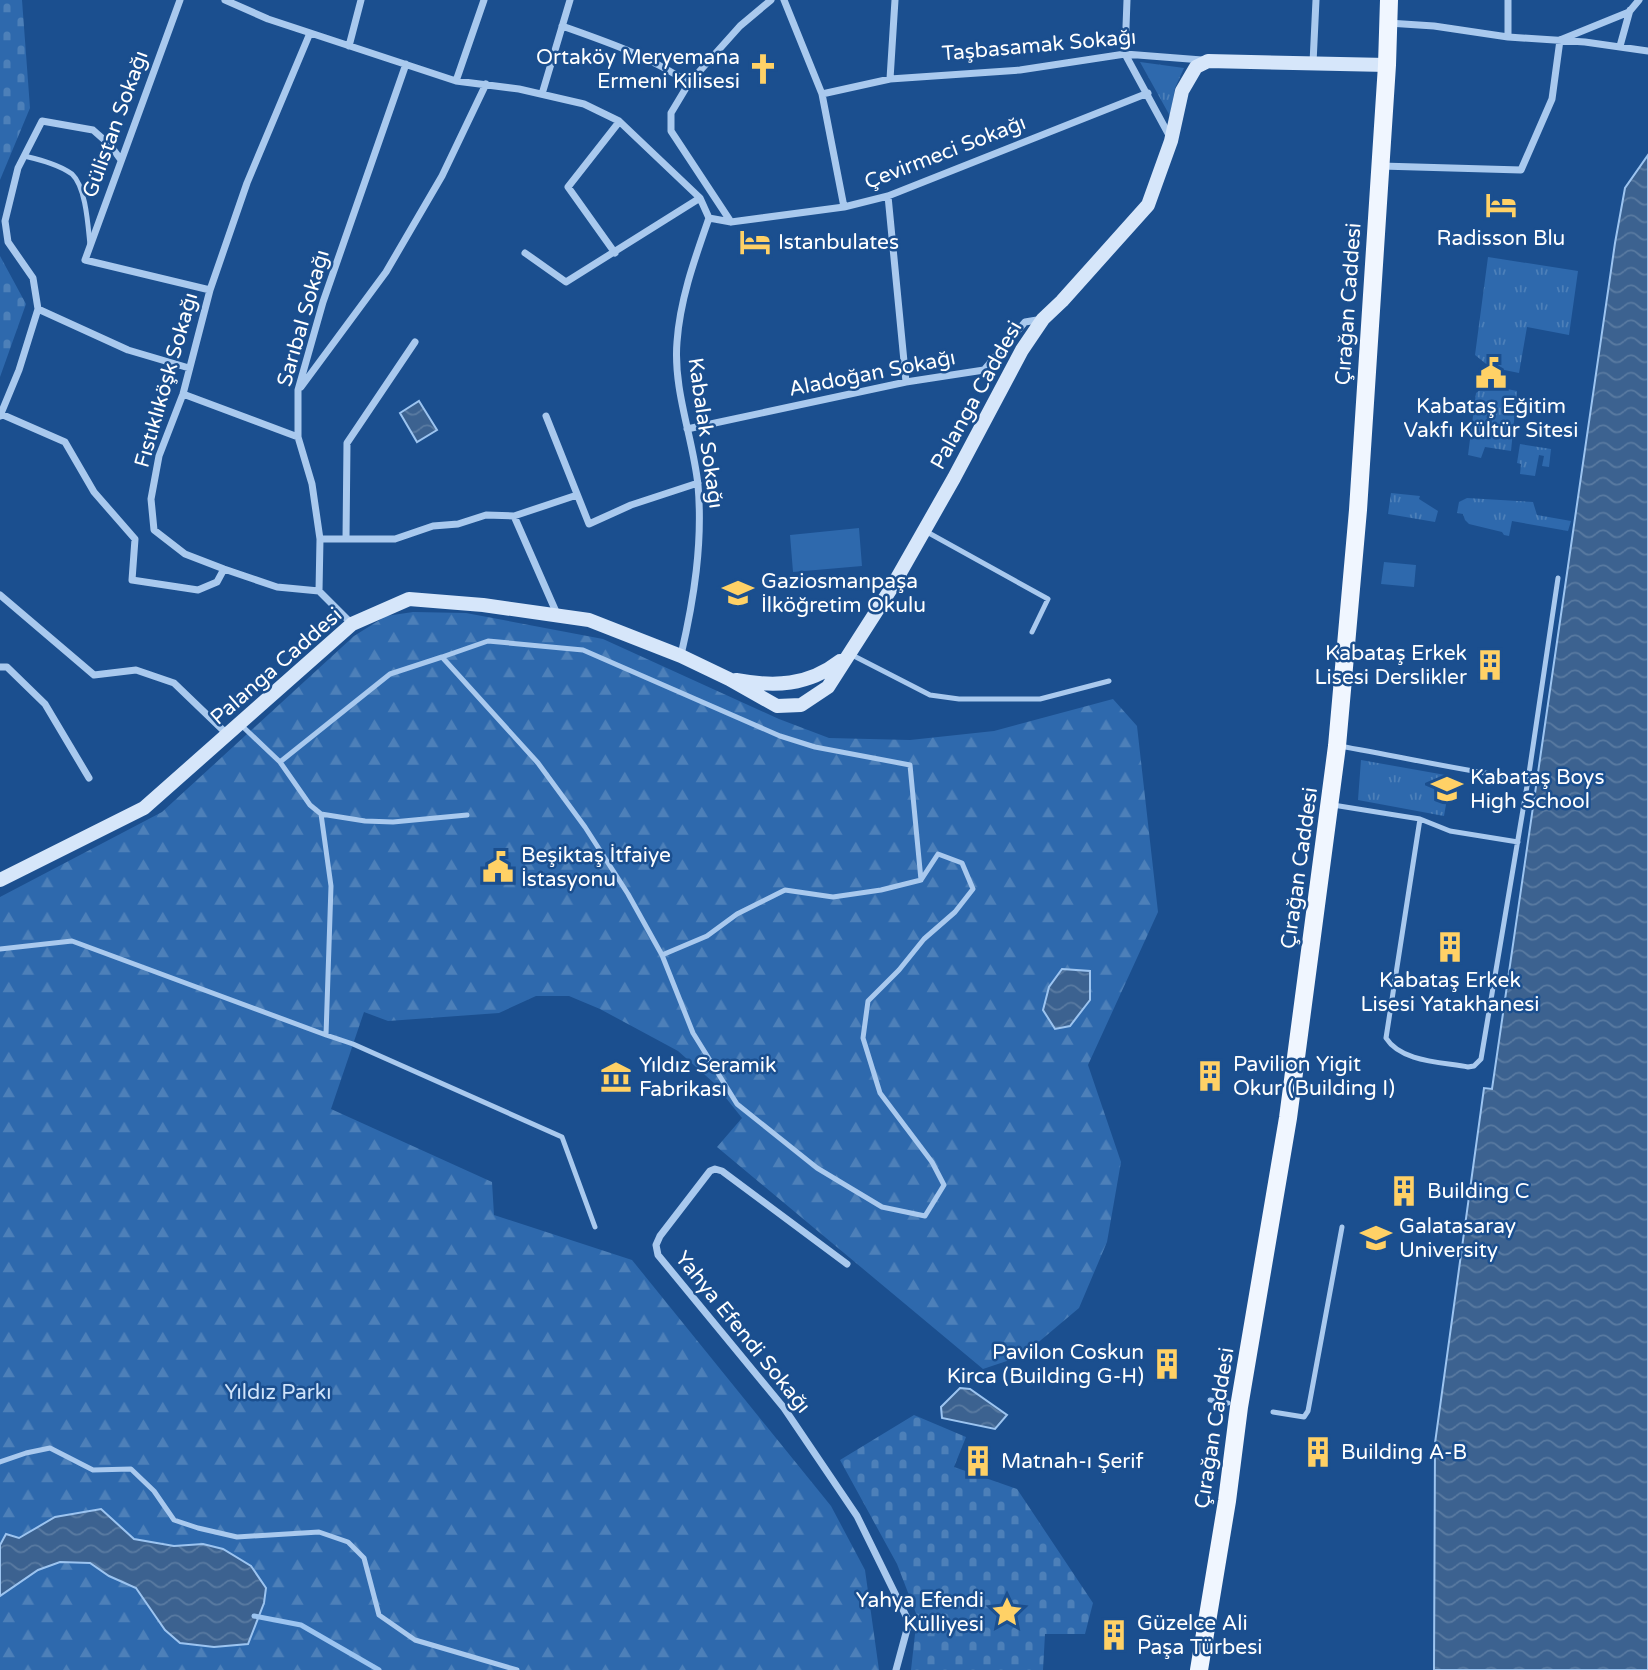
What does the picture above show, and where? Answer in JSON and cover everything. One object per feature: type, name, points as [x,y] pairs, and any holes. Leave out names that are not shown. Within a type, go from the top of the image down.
[{"type":"main road","name":"Çırağan Caddesi","points":[[1199,1670],[1227,1501],[1239,1406],[1288,1118],[1337,746],[1358,510],[1389,0]]},
{"type":"main road","name":"Taşbasamak Sokağı","points":[[1208,61],[1387,65]]},
{"type":"main road","name":"Palanga Caddesi","points":[[0,880],[144,808],[352,624],[409,599],[483,605],[589,620],[681,656],[777,706],[801,705],[828,687],[892,587],[1022,350],[1043,319],[1148,205],[1171,141],[1186,81],[1196,67],[1208,61]]},
{"type":"main road","name":"Palanga Caddesi","points":[[729,679],[765,685],[803,680],[825,672],[849,654]]},
{"type":"street","name":"Gülistan Sokağı","points":[[180,0],[85,260],[211,290]]},
{"type":"street","points":[[225,0],[268,19],[456,81],[486,84],[584,104],[619,122],[701,198],[709,218]]},
{"type":"street","points":[[349,46],[361,0]]},
{"type":"street","points":[[456,81],[484,0]]},
{"type":"street","points":[[541,94],[570,0]]},
{"type":"street","points":[[731,222],[671,131],[671,113],[689,83],[740,26],[771,0]]},
{"type":"street","points":[[784,0],[821,94],[844,207]]},
{"type":"street","points":[[890,79],[895,0]]},
{"type":"street","points":[[1127,0],[1125,54],[1171,141]]},
{"type":"street","points":[[1313,63],[1316,0]]},
{"type":"street","points":[[1508,0],[1508,37]]},
{"type":"street","points":[[1620,46],[1634,0]]},
{"type":"street","points":[[1560,40],[1629,12],[1639,0]]},
{"type":"street","points":[[1388,23],[1648,51]]},
{"type":"street","points":[[562,26],[631,51],[667,68],[689,83]]},
{"type":"street","name":"Fıstıklıköşk Sokağı","points":[[310,33],[247,183],[211,290],[183,394],[159,456],[151,499],[155,530],[186,554],[277,587],[319,591]]},
{"type":"street","points":[[1380,166],[1521,170],[1552,99],[1560,40]]},
{"type":"street","name":"Taşbasamak Sokağı","points":[[821,94],[890,79],[1020,70],[1125,54],[1208,61]]},
{"type":"street","name":"Sarıbal Sokağı","points":[[319,591],[320,539],[312,484],[298,438],[298,390],[331,278],[406,64]]},
{"type":"street","points":[[298,390],[386,272],[442,176],[486,84]]},
{"type":"street","name":"Çevirmeci Sokağı","points":[[709,218],[731,222],[844,207],[888,196],[1147,93]]},
{"type":"street","points":[[121,160],[110,145],[93,130],[42,121],[18,168],[5,221],[8,242],[33,278],[38,309],[19,370],[0,415],[65,442],[94,492],[135,540],[132,580],[198,590],[216,582],[224,569]]},
{"type":"street","points":[[615,253],[568,187],[619,122]]},
{"type":"street","points":[[888,196],[906,382]]},
{"type":"street","points":[[526,253],[566,282],[701,198]]},
{"type":"street","name":"Kabalak Sokağı","points":[[681,656],[689,623],[701,540],[698,483],[680,386],[676,344],[691,272],[709,218]]},
{"type":"street","points":[[38,309],[128,350],[189,368]]},
{"type":"street","name":"Aladoğan Sokağı","points":[[687,429],[906,382],[984,370],[1025,322],[1043,319]]},
{"type":"street","points":[[346,539],[347,443],[415,342]]},
{"type":"street","points":[[183,394],[298,438]]},
{"type":"street","points":[[546,416],[589,524],[631,505],[698,483]]},
{"type":"street","points":[[320,539],[395,540],[433,526],[458,524],[486,515],[513,516],[577,495]]},
{"type":"street","points":[[513,516],[558,616]]},
{"type":"street","points":[[319,591],[352,624]]},
{"type":"street","points":[[0,595],[94,675],[136,670],[174,683],[228,735]]},
{"type":"street","points":[[0,667],[7,667],[45,704],[89,778]]},
{"type":"street","name":"Yahya Efendi Sokağı","points":[[847,1264],[722,1171],[715,1169],[710,1171],[668,1225],[656,1245],[658,1255],[784,1408],[857,1516],[909,1622],[896,1670]]},
{"type":"lane","points":[[24,156],[58,166],[74,176],[85,204],[90,245]]},
{"type":"lane","points":[[924,530],[1048,599],[1032,632]]},
{"type":"lane","points":[[1420,819],[1385,1034],[1387,1042],[1398,1051],[1421,1058],[1474,1066],[1481,1059],[1528,780],[1558,578]]},
{"type":"lane","points":[[280,762],[390,674],[488,641],[583,650],[780,736],[815,747],[910,765],[920,880]]},
{"type":"lane","points":[[849,654],[930,695],[959,699],[1040,699],[1109,681]]},
{"type":"lane","points":[[442,657],[538,764],[585,827],[628,894],[662,955],[693,1033],[737,1104],[817,1168],[882,1207],[925,1216],[944,1185],[932,1163],[880,1093],[863,1038],[868,1000],[899,970],[925,939],[956,912],[973,889],[962,863],[938,854],[920,880],[881,890],[833,897],[785,890],[737,914],[707,936],[662,955]]},
{"type":"lane","points":[[240,724],[280,762],[310,804],[321,814],[393,822],[467,814]]},
{"type":"lane","points":[[1337,746],[1421,760],[1462,771],[1528,780]]},
{"type":"lane","points":[[1330,804],[1420,819],[1450,831],[1518,842]]},
{"type":"lane","points":[[321,814],[331,886],[326,1035]]},
{"type":"lane","points":[[0,949],[72,941],[353,1044],[562,1137],[595,1227]]},
{"type":"lane","points":[[1273,1412],[1304,1417],[1308,1411],[1342,1227]]},
{"type":"lane","points":[[1210,1400],[1228,1403]]},
{"type":"lane","points":[[0,1462],[50,1448],[93,1471],[131,1469],[154,1491],[174,1520],[198,1528],[237,1537],[319,1532],[348,1542],[364,1558],[379,1615],[415,1640],[517,1670]]},
{"type":"green space","points":[[0,0],[22,0],[30,108],[0,180]]},
{"type":"green space","points":[[1140,62],[1184,68],[1175,88],[1170,116]]},
{"type":"green space","points":[[0,256],[26,304],[0,377]]},
{"type":"green space","points":[[1488,257],[1578,271],[1569,335],[1527,327],[1519,373],[1490,367],[1475,355]]},
{"type":"green space","points":[[1487,385],[1517,391],[1511,451],[1485,447],[1481,458],[1468,455],[1476,393]]},
{"type":"green space","points":[[1520,444],[1551,449],[1549,467],[1542,466],[1544,456],[1539,455],[1535,476],[1520,474],[1521,464],[1517,463]]},
{"type":"green space","points":[[1391,493],[1420,496],[1419,499],[1438,511],[1435,522],[1388,514]]},
{"type":"green space","points":[[1467,498],[1533,502],[1537,515],[1571,521],[1568,531],[1512,521],[1509,536],[1504,535],[1502,532],[1469,524],[1463,514],[1457,513],[1459,502]]},
{"type":"green space","points":[[859,528],[862,566],[793,572],[790,535]]},
{"type":"green space","points":[[1384,562],[1416,565],[1414,587],[1381,584]]},
{"type":"green space","name":"Yıldız Parkı","points":[[413,612],[466,613],[603,639],[779,719],[829,738],[910,740],[994,731],[1113,699],[1137,726],[1158,912],[1088,1065],[1121,1162],[1107,1242],[1079,1308],[1022,1356],[983,1369],[717,1147],[742,1118],[714,1083],[678,1051],[600,1009],[569,996],[536,996],[499,1013],[388,1021],[364,1012],[331,1109],[492,1182],[494,1215],[632,1260],[831,1506],[865,1570],[879,1670],[0,1670],[0,897],[162,812],[354,636],[386,616]]},
{"type":"green space","points":[[1361,760],[1451,776],[1444,816],[1358,800]]},
{"type":"green space","points":[[914,1415],[966,1437],[954,1467],[1017,1489],[1093,1603],[1085,1634],[1045,1634],[1043,1670],[911,1670],[917,1616],[897,1564],[840,1460]]},
{"type":"water","points":[[1648,155],[1648,1670],[1434,1670],[1435,1443],[1484,1088],[1492,1089],[1615,243],[1625,188]]},
{"type":"water","points":[[419,401],[437,430],[417,442],[400,413]]},
{"type":"water","points":[[1062,969],[1090,971],[1090,1000],[1070,1026],[1055,1029],[1043,1010],[1049,987]]},
{"type":"water","points":[[960,1388],[970,1389],[1007,1415],[995,1429],[942,1418],[941,1407]]},
{"type":"water","points":[[101,1509],[134,1539],[174,1546],[203,1544],[223,1549],[251,1566],[266,1588],[264,1603],[248,1644],[214,1647],[180,1643],[165,1630],[136,1588],[109,1576],[90,1563],[60,1562],[38,1570],[0,1596],[0,1545],[6,1534],[19,1538],[55,1517]]},
{"type":"waterway","points":[[254,1616],[301,1625],[379,1670]]},
{"type":"place","name":"Ortaköy Meryemana Ermeni Kilisesi","points":[[763,69]]},
{"type":"place","name":"Radisson Blu","points":[[1501,205]]},
{"type":"place","name":"Istanbulates","points":[[755,242]]},
{"type":"place","name":"Kabataş Eğitim Vakfı Kültür Sitesi","points":[[1491,373]]},
{"type":"place","name":"Gaziosmanpaşa İlköğretim Okulu","points":[[738,593]]},
{"type":"place","name":"Kabataş Erkek Lisesi Derslikler","points":[[1490,665]]},
{"type":"place","name":"Kabataş Boys High School","points":[[1447,789]]},
{"type":"place","name":"Beşiktaş İtfaiye İstasyonu","points":[[498,867]]},
{"type":"place","name":"Kabataş Erkek Lisesi Yatakhanesi","points":[[1450,947]]},
{"type":"place","name":"Pavilion Yigit Okur (Building I)","points":[[1210,1076]]},
{"type":"place","name":"Yıldız Seramik Fabrikası","points":[[616,1077]]},
{"type":"place","name":"Building C","points":[[1404,1191]]},
{"type":"place","name":"Galatasaray University","points":[[1376,1238]]},
{"type":"place","name":"Pavilon Coskun Kirca (Building G-H)","points":[[1167,1364]]},
{"type":"place","name":"Building A-B","points":[[1318,1452]]},
{"type":"place","name":"Matnah-ı Şerif","points":[[978,1461]]},
{"type":"place","name":"Yahya Efendi Külliyesi","points":[[1007,1612]]},
{"type":"place","name":"Güzelce Ali Paşa Türbesi","points":[[1114,1635]]}]
